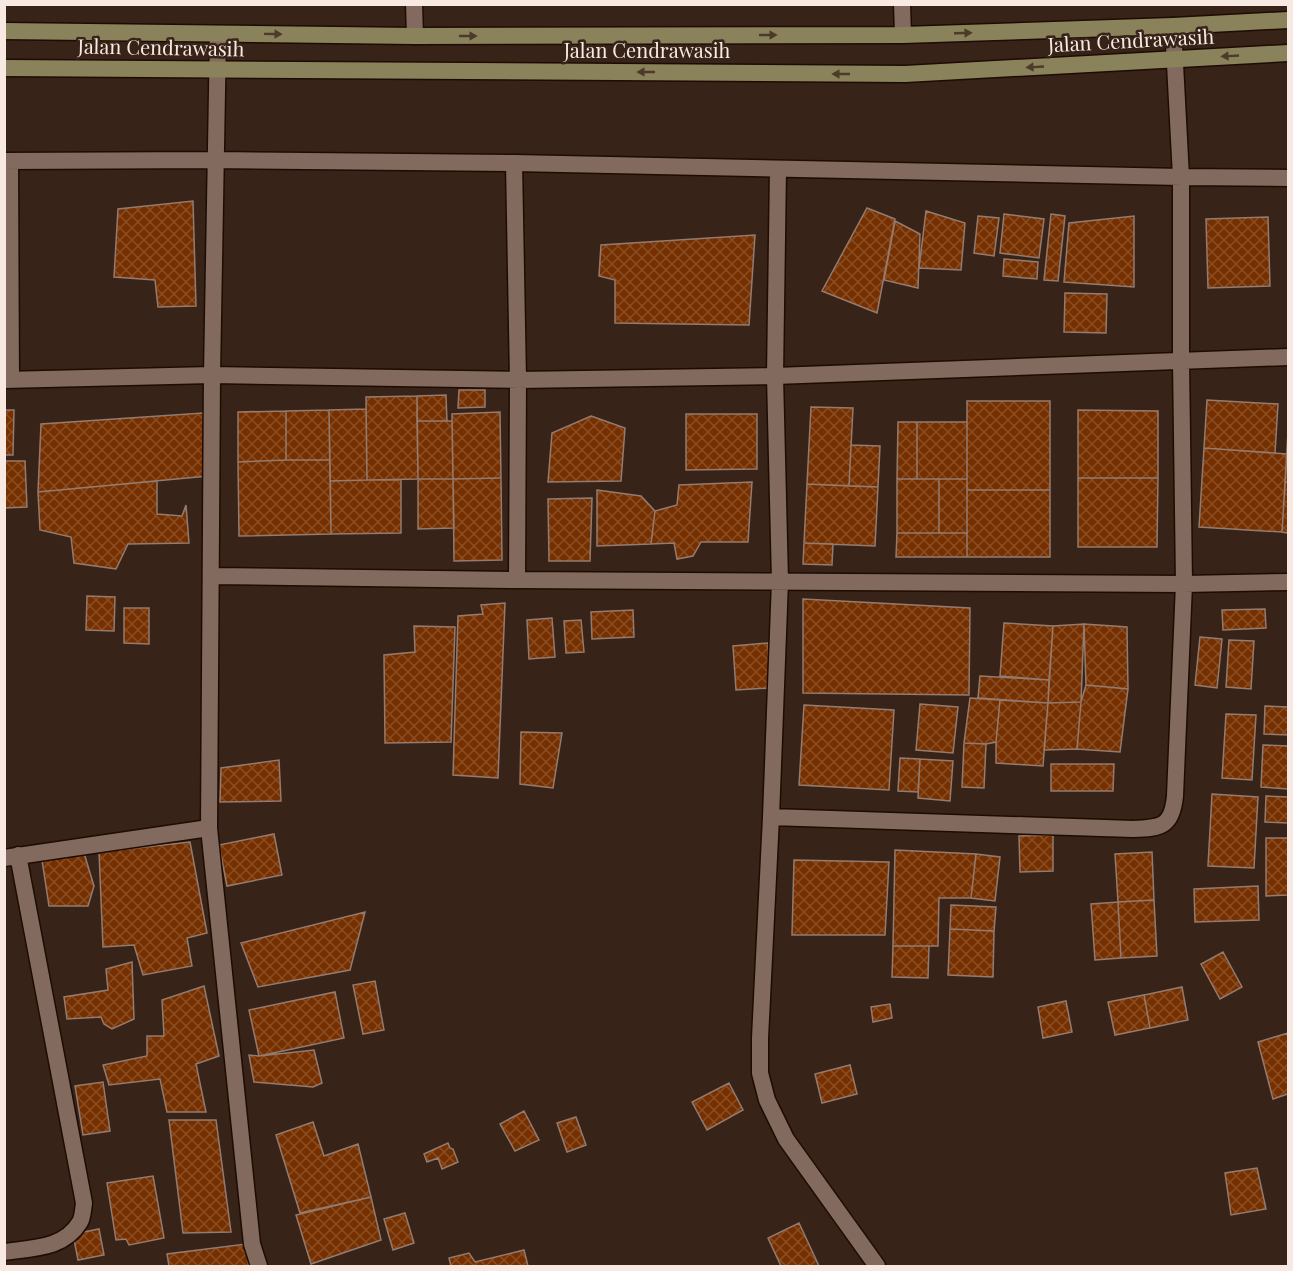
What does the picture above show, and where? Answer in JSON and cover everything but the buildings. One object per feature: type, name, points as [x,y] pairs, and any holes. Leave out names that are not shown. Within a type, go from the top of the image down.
[{"type":"main road","name":"Jalan Cendrawasih","points":[[4,31],[415,36],[903,35],[1288,20]]},
{"type":"main road","name":"Jalan Cendrawasih","points":[[4,68],[905,74],[1288,53]]},
{"type":"street","points":[[414,4],[415,36]]},
{"type":"street","points":[[902,4],[903,35]]},
{"type":"street","points":[[771,817],[1133,829],[1156,828],[1164,825],[1174,807],[1184,584],[1181,177],[1173,26]]},
{"type":"street","points":[[218,34],[212,375],[209,828],[252,1244],[259,1266]]},
{"type":"street","points":[[1288,178],[514,163],[215,160],[7,161],[8,380],[212,375],[518,380],[775,376],[1288,357]]},
{"type":"street","points":[[514,163],[518,380],[518,580]]},
{"type":"street","points":[[778,169],[775,376],[780,581],[760,1073],[766,1100],[786,1139],[877,1266]]},
{"type":"street","points":[[212,576],[1184,584],[1288,582]]},
{"type":"street","points":[[4,1252],[52,1245],[69,1235],[81,1220],[84,1203],[11,857],[209,828]]}]
